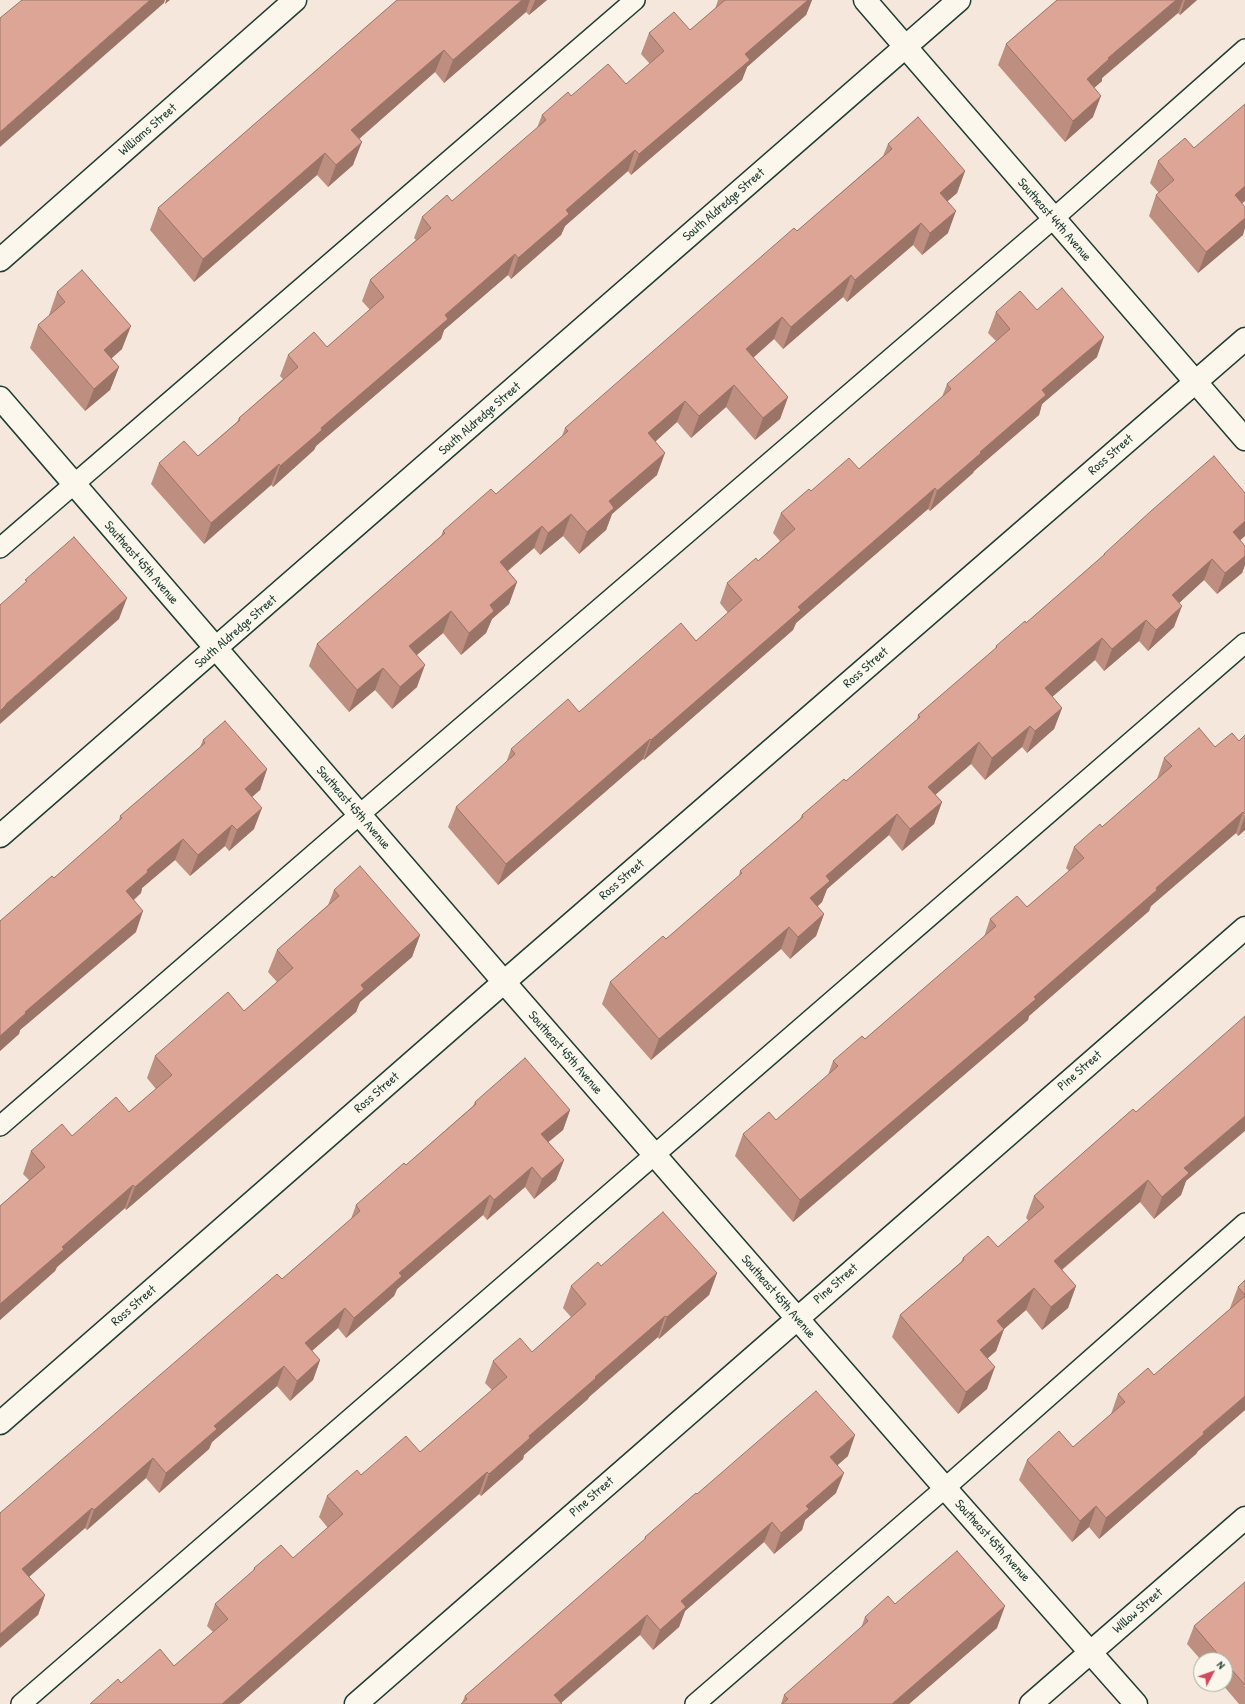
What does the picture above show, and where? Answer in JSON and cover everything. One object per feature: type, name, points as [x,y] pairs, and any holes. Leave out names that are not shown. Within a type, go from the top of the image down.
[{"type":"street","name":"Williams Street","points":[[0,260],[295,0]]},
{"type":"street","name":"Southeast 44th Avenue","points":[[865,0],[1245,439]]},
{"type":"street","name":"South Aldredge Street","points":[[0,836],[216,650],[959,0]]},
{"type":"street","name":"Ross Street","points":[[0,1423],[504,982],[1245,339]]},
{"type":"street","name":"Southeast 45th Avenue","points":[[0,398],[216,650],[654,1155],[1136,1704]]},
{"type":"street","name":"Pine Street","points":[[356,1704],[1245,928]]},
{"type":"street","name":"Willow Street","points":[[1031,1704],[1245,1518]]},
{"type":"lane","points":[[0,548],[635,0]]},
{"type":"lane","points":[[0,1126],[359,815],[1053,219],[1245,49]]},
{"type":"lane","points":[[21,1704],[1245,643]]},
{"type":"lane","points":[[696,1704],[945,1488],[1245,1223]]},
{"type":"building","points":[[22,0],[150,0],[0,132],[0,18]]},
{"type":"building","points":[[397,0],[522,0],[453,60],[444,50],[351,130],[362,142],[336,165],[325,153],[203,259],[158,208]]},
{"type":"building","points":[[725,0],[808,0],[745,54],[750,60],[639,154],[635,150],[566,210],[569,214],[518,258],[515,254],[445,315],[448,319],[321,428],[322,430],[280,466],[279,464],[211,523],[159,463],[184,441],[198,456],[298,367],[288,355],[314,332],[327,347],[384,297],[370,280],[431,228],[422,217],[447,195],[452,201],[546,120],[542,115],[568,92],[571,96],[608,64],[626,84],[664,51],[649,33],[674,12],[690,30]]},
{"type":"building","points":[[1057,0],[1176,0],[1108,58],[1109,59],[1087,79],[1101,96],[1073,121],[1006,44]]},
{"type":"building","points":[[1245,104],[1245,186],[1235,195],[1245,207],[1245,218],[1206,252],[1156,195],[1174,180],[1158,161],[1185,138],[1194,148]]},
{"type":"building","points":[[918,117],[965,171],[940,193],[956,211],[930,233],[921,223],[855,280],[851,275],[791,327],[782,317],[746,349],[788,397],[763,418],[734,385],[699,416],[685,401],[648,433],[665,453],[609,501],[614,508],[587,532],[571,514],[548,533],[542,526],[500,562],[517,582],[490,605],[494,611],[469,633],[451,611],[409,646],[425,665],[400,687],[383,668],[357,690],[317,644],[445,533],[443,531],[491,489],[496,494],[568,431],[565,428],[794,228],[797,231],[892,149],[888,144]]},
{"type":"building","points":[[82,270],[131,326],[104,350],[119,367],[94,389],[38,325],[65,302],[57,292]]},
{"type":"building","points":[[1062,288],[1104,337],[1042,390],[1046,395],[980,452],[981,453],[937,491],[935,488],[798,607],[801,610],[506,864],[456,807],[515,754],[511,749],[568,699],[579,712],[681,623],[696,641],[742,600],[727,583],[756,558],[758,561],[795,529],[781,513],[809,489],[811,491],[849,458],[859,469],[951,389],[947,384],[1010,329],[996,312],[1020,291],[1037,310]]},
{"type":"building","points":[[1214,456],[1245,493],[1245,521],[1233,532],[1245,546],[1245,556],[1225,573],[1212,559],[1172,595],[1182,606],[1156,630],[1146,620],[1112,649],[1102,638],[1045,688],[1062,708],[1035,731],[1030,726],[992,758],[979,742],[928,787],[942,802],[910,829],[897,814],[826,876],[830,881],[810,898],[824,914],[798,937],[789,927],[659,1039],[610,982],[663,936],[666,939],[742,873],[740,871],[803,817],[802,815],[844,779],[846,781],[920,717],[918,715],[1025,621],[1026,623],[1105,554],[1151,511]]},
{"type":"building","points":[[74,537],[127,598],[6,704],[0,711],[0,605],[27,581],[25,580]]},
{"type":"building","points":[[225,721],[267,769],[245,789],[262,808],[237,830],[232,825],[198,855],[183,839],[147,870],[148,872],[126,891],[143,911],[25,1012],[26,1013],[0,1036],[0,921],[52,876],[54,878],[122,818],[120,816],[205,743],[203,740]]},
{"type":"building","points":[[1199,728],[1215,747],[1232,733],[1239,741],[1245,735],[1245,814],[1243,812],[1156,888],[1157,890],[1034,997],[1036,999],[800,1200],[743,1134],[769,1112],[776,1120],[838,1066],[833,1061],[862,1036],[865,1039],[996,926],[990,919],[1017,896],[1027,907],[1084,858],[1074,847],[1100,824],[1102,827],[1172,766],[1164,758]]},
{"type":"building","points":[[360,866],[420,935],[361,985],[364,989],[135,1187],[133,1185],[62,1247],[64,1249],[0,1304],[0,1206],[45,1167],[31,1151],[62,1124],[72,1136],[116,1097],[129,1112],[172,1075],[155,1056],[228,992],[244,1011],[293,968],[277,950],[339,896],[334,890]]},
{"type":"building","points":[[1245,1016],[1245,1116],[1184,1168],[1189,1173],[1162,1197],[1148,1180],[1054,1261],[1076,1286],[1051,1307],[1034,1288],[997,1321],[1004,1329],[980,1350],[995,1367],[966,1392],[900,1315],[964,1260],[963,1258],[988,1236],[998,1247],[1044,1207],[1034,1196],[1133,1109],[1136,1112]]},
{"type":"building","points":[[525,1058],[570,1110],[541,1134],[564,1160],[542,1179],[532,1167],[494,1200],[490,1195],[399,1273],[402,1276],[354,1318],[345,1308],[305,1343],[320,1360],[297,1381],[284,1366],[214,1426],[217,1429],[166,1473],[153,1458],[94,1510],[92,1508],[22,1569],[45,1595],[0,1634],[0,1513],[277,1274],[282,1279],[360,1211],[356,1205],[404,1163],[406,1165],[476,1104],[475,1102]]},
{"type":"building","points":[[663,1212],[717,1273],[595,1377],[596,1378],[529,1436],[530,1438],[489,1474],[487,1472],[222,1704],[90,1704],[118,1679],[121,1683],[160,1649],[174,1666],[228,1619],[215,1604],[255,1569],[254,1568],[281,1545],[293,1558],[343,1514],[327,1496],[357,1470],[361,1475],[406,1436],[420,1452],[507,1377],[493,1361],[520,1338],[532,1352],[586,1304],[571,1286],[598,1262],[601,1266]]},
{"type":"building","points":[[1245,1280],[1245,1295],[1238,1287]]},
{"type":"building","points":[[1245,1296],[1245,1396],[1203,1432],[1204,1434],[1106,1518],[1096,1506],[1080,1521],[1027,1460],[1059,1431],[1073,1447],[1125,1402],[1118,1394],[1148,1368],[1154,1375]]},
{"type":"building","points":[[816,1391],[855,1435],[830,1457],[844,1473],[806,1506],[809,1509],[781,1533],[772,1522],[681,1601],[686,1607],[660,1630],[647,1615],[554,1695],[562,1704],[461,1704],[467,1699],[465,1696],[646,1538],[645,1537]]},
{"type":"building","points":[[957,1551],[1005,1606],[892,1704],[782,1704],[788,1699],[784,1695],[868,1621],[865,1617],[888,1596],[895,1604]]},
{"type":"building","points":[[1245,1582],[1245,1685],[1233,1671],[1233,1652],[1216,1652],[1194,1626]]}]
